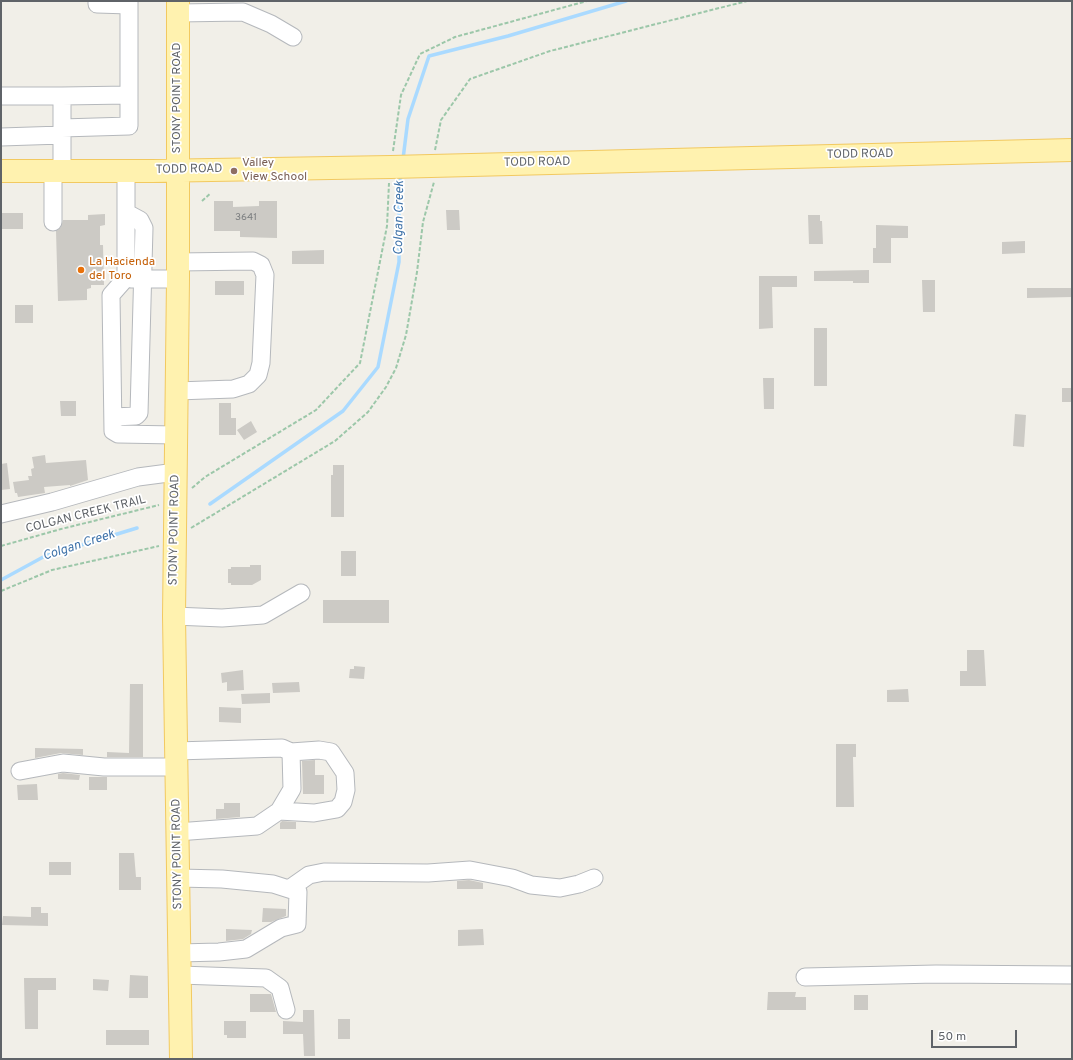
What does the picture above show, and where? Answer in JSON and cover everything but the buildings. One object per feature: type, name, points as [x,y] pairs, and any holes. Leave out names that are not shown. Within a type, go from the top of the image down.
[{"type":"main road","name":"STONY POINT ROAD","points":[[178,7],[178,271],[174,616],[181,1059]]},
{"type":"main road","name":"TODD ROAD","points":[[1,171],[126,171],[391,167],[1072,150]]},
{"type":"lane","points":[[1,137],[129,126],[129,3],[97,4],[97,1]]},
{"type":"lane","points":[[178,7],[243,12],[271,24],[293,37]]},
{"type":"lane","points":[[1,96],[129,95]]},
{"type":"lane","points":[[53,222],[62,132],[62,96]]},
{"type":"lane","points":[[113,417],[136,416],[139,413],[134,279],[144,228],[140,220],[127,212],[126,171]]},
{"type":"lane","points":[[176,434],[118,434],[113,431],[110,295],[134,279],[178,271],[253,261],[261,266],[265,275],[261,363],[258,375],[249,384],[233,389],[177,391]]},
{"type":"lane","points":[[1,514],[52,502],[138,478],[176,472]]},
{"type":"lane","points":[[174,616],[222,618],[263,615],[301,593]]},
{"type":"lane","points":[[20,771],[63,764],[104,768],[282,748],[291,752],[319,750],[331,752],[345,773],[346,790],[343,802],[337,809],[314,813],[279,811]]},
{"type":"lane","points":[[177,832],[257,826],[279,811],[292,789],[291,752]]},
{"type":"lane","points":[[289,889],[309,875],[324,872],[428,873],[470,870],[512,878],[532,885],[560,888],[579,884],[594,878]]},
{"type":"lane","points":[[178,878],[222,879],[273,884],[298,892],[297,924],[281,928],[246,949],[219,952],[179,953]]},
{"type":"lane","points":[[805,977],[936,974],[1072,975]]},
{"type":"lane","points":[[180,976],[266,978],[280,988],[286,1010]]},
{"type":"path","points":[[175,502],[204,477],[316,410],[360,363],[387,226],[388,187],[401,95],[420,54],[455,37],[587,1]]},
{"type":"path","points":[[1,591],[52,570],[156,548],[335,441],[368,412],[386,387],[396,368],[406,335],[417,272],[425,209],[431,196],[431,165],[442,120],[470,79],[550,51],[747,1]]},
{"type":"path","points":[[202,202],[211,193]]},
{"type":"path","name":"COLGAN CREEK TRAIL","points":[[1,546],[61,529],[175,502]]},
{"type":"waterway","name":"Colgan Creek","points":[[403,159],[408,119],[429,56],[508,36],[626,1]]},
{"type":"waterway","name":"Colgan Creek","points":[[210,504],[343,411],[378,367],[399,262],[399,189],[401,175]]},
{"type":"waterway","name":"Colgan Creek","points":[[1,580],[45,556],[137,528]]},
{"type":"place","name":"Valley View School","points":[[234,171]]},
{"type":"place","name":"La Hacienda del Toro","points":[[81,270]]}]
